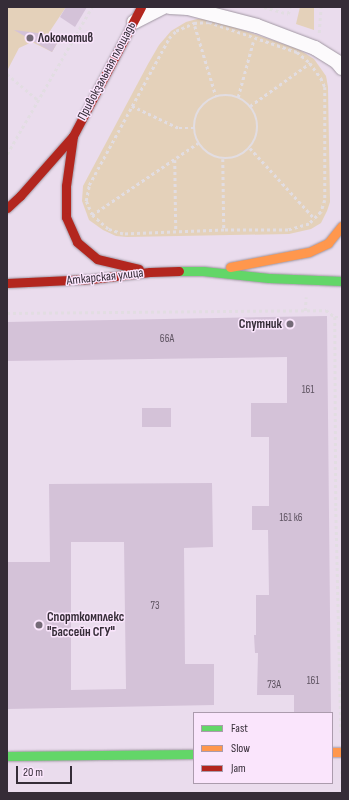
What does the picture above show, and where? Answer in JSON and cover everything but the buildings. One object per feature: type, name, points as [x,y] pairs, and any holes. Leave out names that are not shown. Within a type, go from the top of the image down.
[{"type":"street","name":"Привокзальная площадь","points":[[7,208],[20,196],[73,136],[141,7]]},
{"type":"street","points":[[134,22],[164,7]]},
{"type":"street","points":[[170,7],[188,8],[255,32],[315,48],[337,62],[342,68]]},
{"type":"street","name":"Привокзальная площадь","points":[[73,136],[66,186],[66,217],[77,242],[97,259],[150,272]]},
{"type":"street","name":"Аткарская улица","points":[[203,271],[295,256],[309,252],[328,243],[342,226]]},
{"type":"street","name":"Аткарская улица","points":[[7,283],[91,279],[150,272],[203,271],[269,278],[342,281]]},
{"type":"street","points":[[7,756],[193,754]]},
{"type":"path","points":[[7,154],[92,7]]},
{"type":"path","points":[[264,7],[288,14],[290,7]]},
{"type":"path","points":[[209,22],[255,32],[297,52],[317,70],[325,87],[325,200],[321,212],[309,224],[288,230],[176,231],[123,234],[108,229],[92,215],[86,201],[89,185],[169,38],[176,31],[194,23],[209,22]]},
{"type":"path","points":[[194,23],[216,96]]},
{"type":"path","points":[[238,97],[255,32]]},
{"type":"path","points":[[250,106],[310,63]]},
{"type":"path","points":[[7,74],[38,100]]},
{"type":"path","points":[[231,95],[238,97],[250,106],[256,116],[258,127],[255,139],[250,148],[242,155],[223,159],[209,154],[198,143],[194,128],[196,115],[200,108],[216,96],[231,95]]},
{"type":"path","points":[[132,106],[179,128],[194,128]]},
{"type":"path","points":[[92,215],[198,143]]},
{"type":"path","points":[[250,148],[315,219]]},
{"type":"path","points":[[223,159],[224,230]]},
{"type":"path","points":[[175,160],[176,231]]},
{"type":"path","points":[[7,313],[326,310],[335,317],[342,317]]},
{"type":"path","points":[[335,317],[336,508],[342,722]]},
{"type":"path","points":[[342,783],[342,793]]},
{"type":"shaded area","name":"Локомотив","points":[[7,7],[66,7],[48,34],[58,42],[52,52],[32,42],[19,48],[7,71]]},
{"type":"shaded area","points":[[300,7],[314,7],[314,30],[296,24]]},
{"type":"shaded area","points":[[197,19],[210,19],[298,49],[314,59],[326,76],[328,87],[330,202],[321,223],[311,229],[289,234],[127,237],[116,236],[103,230],[89,220],[82,201],[83,186],[148,64],[159,45],[171,31],[186,22]]},
{"type":"traffic: fast","points":[[179,271],[203,271],[269,278],[342,281]]},
{"type":"traffic: fast","points":[[7,756],[193,754]]},
{"type":"traffic: slow","points":[[230,267],[309,252],[328,243],[342,226]]},
{"type":"traffic: slow","points":[[333,752],[342,752]]},
{"type":"traffic: jam","points":[[7,208],[20,196],[73,136],[141,7]]},
{"type":"traffic: jam","points":[[73,136],[66,186],[66,217],[77,242],[97,259],[139,269]]},
{"type":"traffic: jam","points":[[7,283],[91,279],[150,272],[179,271]]},
{"type":"place","name":"Локомотив","points":[[30,38]]},
{"type":"place","name":"Спутник","points":[[290,324]]},
{"type":"place","name":"Спорткомплекс \"Бассейн СГУ\"","points":[[39,625]]}]
